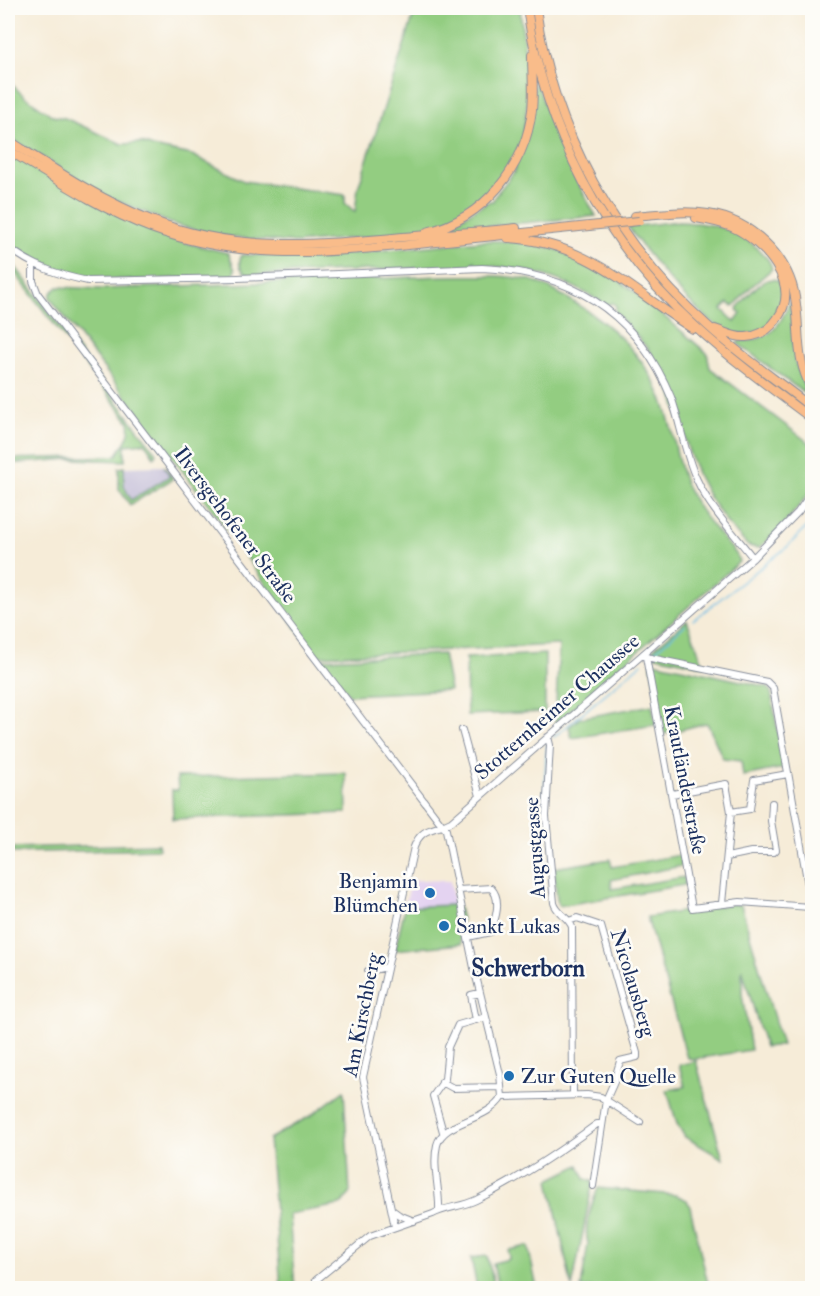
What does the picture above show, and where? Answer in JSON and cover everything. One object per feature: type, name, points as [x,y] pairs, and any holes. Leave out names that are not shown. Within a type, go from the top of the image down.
[{"type":"highway","points":[[527,8],[550,106],[563,141],[591,197],[622,247],[650,281],[710,340]]},
{"type":"highway","points":[[536,8],[548,69],[558,102],[589,174],[630,241],[658,276],[707,326],[813,408]]},
{"type":"highway","points":[[406,237],[436,230],[463,218],[486,201],[507,177],[524,146],[531,119],[532,36]]},
{"type":"highway","points":[[8,140],[112,202],[152,220],[196,234],[254,244],[291,246],[637,219],[692,212],[722,217],[749,230],[770,248],[785,269],[792,286],[800,357],[813,390]]},
{"type":"highway","points":[[8,150],[108,209],[150,228],[215,246],[264,252],[310,253],[484,237],[588,223]]},
{"type":"highway","points":[[637,219],[692,218],[720,222],[756,242],[774,261],[786,292],[782,310],[772,326],[764,332],[747,337],[730,335],[707,326]]},
{"type":"highway","points":[[484,237],[524,240],[558,246],[614,274],[710,340],[813,419]]},
{"type":"street","points":[[8,247],[33,264],[67,277],[88,281],[482,268],[520,271],[562,284],[602,305],[622,322],[642,345],[671,397],[687,456],[697,480],[712,508],[753,558]]},
{"type":"street","name":"Ilversgehofener Straße","points":[[33,264],[33,281],[38,294],[443,825]]},
{"type":"street","name":"Stotternheimer Chaussee","points":[[443,825],[451,822],[644,656],[655,643],[753,558],[798,512],[813,492]]},
{"type":"street","points":[[644,656],[770,684],[773,688],[811,902],[810,907],[740,902],[722,903],[731,812],[726,784],[672,794]]},
{"type":"street","name":"Krautländerstraße","points":[[644,656],[692,908],[722,903]]},
{"type":"street","name":"Stotternheimer Chaussee","points":[[462,730],[480,796]]},
{"type":"street","name":"Augustgasse","points":[[548,737],[550,745],[546,816],[554,903],[556,910],[569,921],[572,927],[573,1095]]},
{"type":"street","points":[[731,812],[750,809],[754,780],[788,774]]},
{"type":"street","points":[[727,857],[776,850],[771,820],[772,803]]},
{"type":"street","points":[[439,1210],[436,1152],[443,1132],[493,1109],[502,1098],[446,830],[443,825]]},
{"type":"street","name":"Am Kirschberg","points":[[395,1227],[363,1077],[418,836],[443,825]]},
{"type":"street","points":[[458,890],[491,888],[497,896],[496,911],[490,932],[468,938]]},
{"type":"street","name":"Nicolausberg","points":[[569,921],[578,918],[601,926],[637,1053],[637,1057],[620,1061],[606,1100]]},
{"type":"street","points":[[368,971],[387,967]]},
{"type":"street","points":[[476,1020],[471,995],[480,993]]},
{"type":"street","points":[[443,1132],[433,1096],[446,1075],[448,1047],[455,1029],[461,1023],[486,1017]]},
{"type":"street","points":[[442,1082],[453,1088],[501,1087]]},
{"type":"street","points":[[502,1098],[587,1095],[606,1100],[640,1122]]},
{"type":"street","points":[[593,1186],[606,1100]]},
{"type":"street","points":[[316,1280],[370,1236],[439,1210],[462,1207],[512,1182],[597,1124],[602,1124]]},
{"type":"street","points":[[392,1210],[414,1221]]},
{"type":"shaded area","points":[[164,466],[170,476],[131,500],[124,487],[124,467]]},
{"type":"shaded area","name":"Benjamin Blümchen","points":[[411,880],[450,881],[454,905],[405,907]]},
{"type":"green space","points":[[416,8],[520,8],[529,88],[522,141],[504,175],[486,196],[465,212],[431,229],[296,243],[220,236],[173,224],[106,196],[8,137],[8,81],[24,96],[53,116],[65,118],[122,144],[142,143],[192,155],[244,181],[345,195],[345,203],[355,212],[358,188]]},
{"type":"green space","points":[[536,81],[578,184],[596,216],[439,231],[493,201],[514,172]]},
{"type":"green space","points":[[8,153],[179,241],[228,253],[235,270],[233,275],[145,280],[116,279],[59,270],[33,259],[8,243]]},
{"type":"green space","points":[[671,222],[696,223],[732,231],[753,244],[762,253],[770,262],[772,269],[735,305],[728,303],[722,309],[735,322],[741,314],[737,310],[738,307],[752,291],[763,282],[775,279],[781,282],[781,301],[778,312],[766,327],[754,333],[735,334],[719,327],[675,286],[628,227]]},
{"type":"green space","points":[[481,241],[507,241],[545,246],[581,259],[615,278],[647,301],[707,353],[710,368],[812,445],[812,490],[782,527],[759,548],[748,546],[727,523],[698,476],[665,377],[649,350],[615,312],[616,306],[613,303],[606,305],[574,287],[544,275],[512,268],[476,265],[474,261],[470,266],[249,275],[240,266],[242,255],[325,256]]},
{"type":"green space","points":[[8,257],[156,453],[154,457],[145,443],[125,445],[125,461],[71,459],[8,464],[8,459],[116,456],[126,440],[130,427],[129,422],[8,264]]},
{"type":"green space","points":[[498,276],[535,281],[582,307],[623,340],[645,367],[662,398],[687,488],[706,518],[737,555],[739,562],[555,724],[559,645],[316,656],[221,521],[50,298],[51,293],[58,287],[101,289]]},
{"type":"green space","points":[[790,301],[795,362],[808,394],[737,343],[759,338],[772,331],[778,325]]},
{"type":"green space","points":[[164,466],[173,478],[130,505],[119,489],[119,468],[124,467],[124,486],[131,500],[170,476]]},
{"type":"green space","points":[[687,620],[704,666],[651,655],[652,650]]},
{"type":"green space","points":[[443,654],[450,690],[349,695],[322,659]]},
{"type":"green space","points":[[545,654],[545,712],[467,715],[466,658]]},
{"type":"green space","points":[[654,662],[768,687],[771,692],[784,768],[743,776],[741,761],[723,759],[706,723],[664,734],[651,665]]},
{"type":"green space","points":[[652,705],[656,725],[572,738],[569,727],[580,718]]},
{"type":"green space","points":[[346,773],[347,813],[173,819],[172,790],[178,790],[177,777]]},
{"type":"green space","points":[[158,844],[159,849],[8,853],[8,848]]},
{"type":"green space","points":[[680,855],[682,866],[611,880],[612,889],[684,877],[685,885],[559,906],[554,868],[610,859],[612,867]]},
{"type":"green space","points":[[732,904],[741,905],[782,1045],[765,1047],[742,969],[742,994],[751,1050],[695,1059],[687,1058],[647,917]]},
{"type":"green space","points":[[454,905],[459,908],[462,920],[458,926],[461,944],[395,950],[405,907]]},
{"type":"green space","points":[[696,1061],[723,1159],[685,1137],[677,1124],[667,1090],[685,1087],[679,1065]]},
{"type":"green space","points":[[344,1091],[350,1194],[340,1205],[289,1214],[295,1288],[281,1288],[269,1139],[310,1116]]},
{"type":"green space","points":[[579,1165],[585,1179],[593,1181],[572,1288],[549,1180]]},
{"type":"green space","points":[[598,1188],[676,1195],[687,1200],[709,1288],[581,1288],[588,1243],[587,1223]]},
{"type":"green space","points":[[528,1246],[537,1288],[498,1288],[493,1263],[509,1259],[508,1250]]},
{"type":"green space","points":[[487,1256],[495,1288],[477,1288],[471,1258]]},
{"type":"waterway","points":[[693,620],[786,548],[812,522]]},
{"type":"waterway","points":[[652,654],[685,625]]},
{"type":"waterway","points":[[554,737],[642,663]]},
{"type":"waterway","points":[[543,814],[547,744]]},
{"type":"waterway","points":[[543,818],[545,853]]},
{"type":"waterway","points":[[546,859],[548,873]]},
{"type":"place","name":"Benjamin Blümchen","points":[[430,893]]},
{"type":"place","name":"Sankt Lukas","points":[[444,926]]},
{"type":"place","name":"Zur Guten Quelle","points":[[509,1076]]},
{"type":"district","name":"Schwerborn","points":[[528,968]]}]
